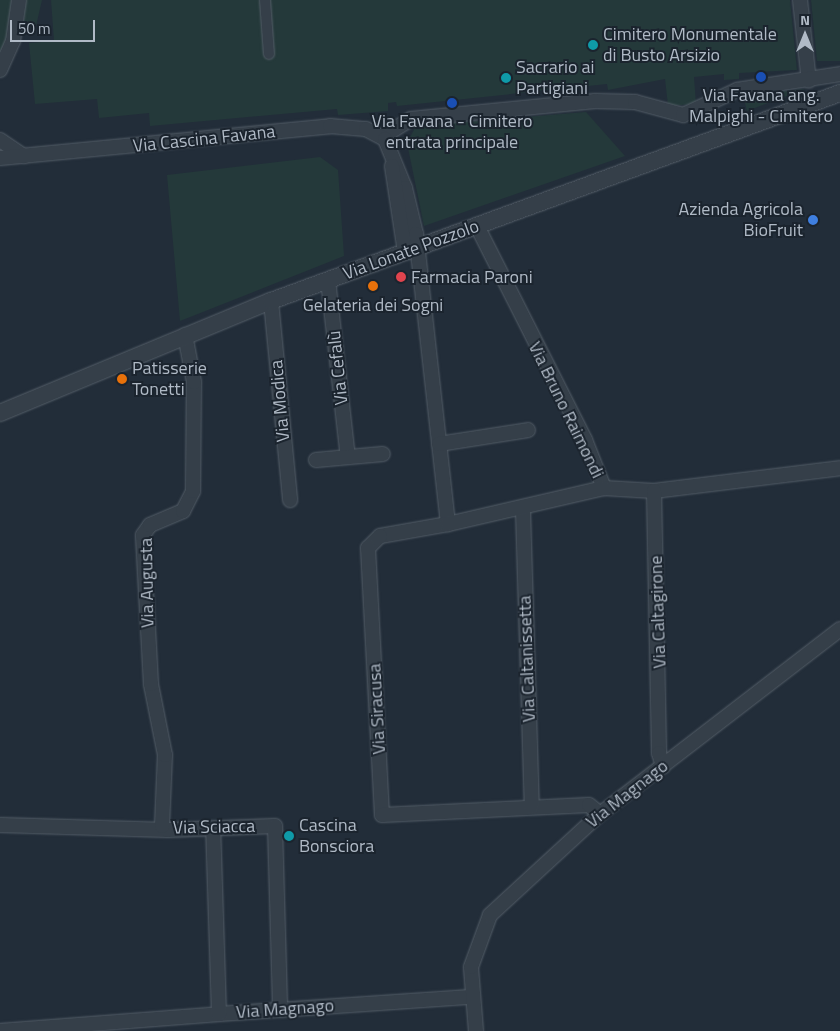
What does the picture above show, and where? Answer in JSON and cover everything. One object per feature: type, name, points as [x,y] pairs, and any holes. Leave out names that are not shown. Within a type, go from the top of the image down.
[{"type":"street","points":[[0,70],[13,41],[19,0]]},
{"type":"street","points":[[265,0],[269,54]]},
{"type":"street","points":[[800,0],[809,81]]},
{"type":"street","points":[[604,488],[523,510],[448,524],[439,444],[411,249],[388,144],[408,119],[595,101],[629,101],[683,114],[737,90],[809,81],[840,74]]},
{"type":"street","name":"Via Lonate Pozzolo","points":[[0,413],[271,301],[836,96]]},
{"type":"street","name":"Via Cascina Favana","points":[[0,158],[330,126],[366,129],[388,144]]},
{"type":"street","points":[[0,140],[24,156]]},
{"type":"street","name":"Via Bruno Raimondi","points":[[476,226],[585,440],[604,488],[654,491],[840,468]]},
{"type":"street","name":"Via Cefalù","points":[[328,280],[348,457]]},
{"type":"street","name":"Via Modica","points":[[271,301],[290,500]]},
{"type":"street","name":"Via Augusta","points":[[162,826],[165,754],[151,684],[143,535],[150,525],[183,511],[193,491],[194,382],[185,335]]},
{"type":"street","points":[[439,444],[528,430]]},
{"type":"street","points":[[316,460],[383,454]]},
{"type":"street","name":"Via Caltagirone","points":[[654,491],[662,732],[659,757],[663,766]]},
{"type":"street","name":"Via Caltanissetta","points":[[523,510],[532,807]]},
{"type":"street","name":"Via Siracusa","points":[[448,524],[380,536],[368,548],[382,815],[589,805],[600,814]]},
{"type":"street","name":"Via Magnago","points":[[476,1031],[470,997],[472,959],[490,915],[600,814],[840,629]]},
{"type":"street","points":[[662,732],[678,754]]},
{"type":"street","name":"Via Sciacca","points":[[0,825],[213,828],[275,826],[280,1010]]},
{"type":"street","points":[[0,1031],[219,1014],[213,828]]},
{"type":"street","name":"Via Magnago","points":[[219,1014],[470,997]]},
{"type":"green space","points":[[0,0],[12,0],[7,42],[0,53]]},
{"type":"green space","points":[[25,0],[42,0],[36,26],[24,22]]},
{"type":"green space","points":[[51,0],[790,0],[797,70],[739,73],[739,79],[724,80],[724,74],[694,77],[696,104],[668,106],[665,79],[608,90],[607,84],[397,106],[396,102],[388,103],[388,111],[338,115],[337,109],[150,126],[149,113],[99,118],[97,99],[35,104],[29,43],[54,41]]},
{"type":"green space","points":[[811,0],[840,0],[840,61],[817,61]]},
{"type":"green space","points":[[805,89],[747,111],[743,96],[744,95]]},
{"type":"green space","points":[[586,112],[625,156],[424,226],[407,143],[416,126]]},
{"type":"green space","points":[[320,157],[338,170],[344,256],[180,321],[167,175]]},
{"type":"place","name":"Cimitero Monumentale di Busto Arsizio","points":[[593,45]]},
{"type":"place","name":"Via Favana ang. Malpighi - Cimitero","points":[[761,77]]},
{"type":"place","name":"Sacrario ai Partigiani","points":[[506,78]]},
{"type":"place","name":"Via Favana - Cimitero entrata principale","points":[[452,103]]},
{"type":"place","name":"Azienda Agricola BioFruit","points":[[813,220]]},
{"type":"place","name":"Farmacia Paroni","points":[[401,277]]},
{"type":"place","name":"Gelateria dei Sogni","points":[[373,286]]},
{"type":"place","name":"Patisserie Tonetti","points":[[122,379]]},
{"type":"place","name":"Cascina Bonsciora","points":[[289,836]]}]
